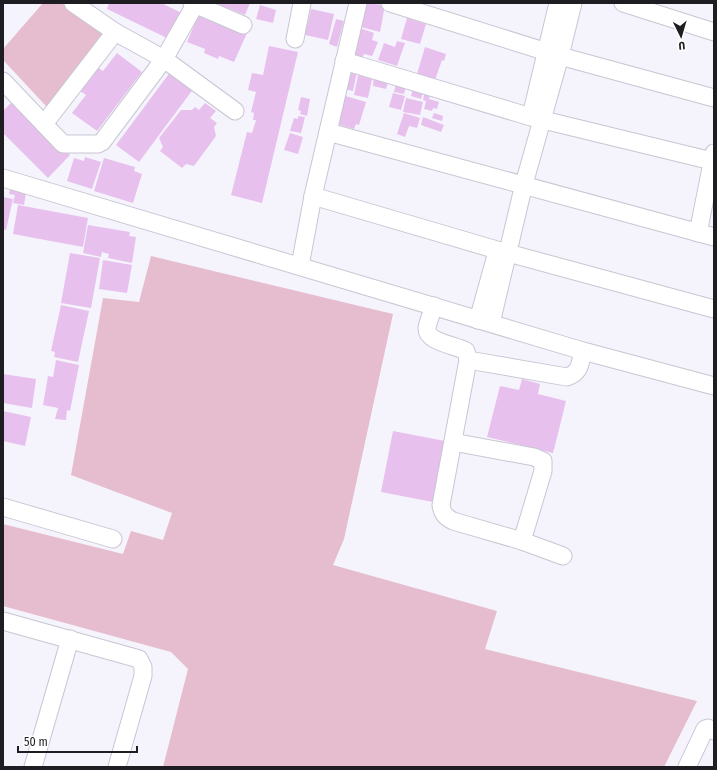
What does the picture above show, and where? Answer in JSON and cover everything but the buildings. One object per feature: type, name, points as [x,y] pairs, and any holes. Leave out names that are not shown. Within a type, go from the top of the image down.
[{"type":"street","points":[[73,3],[115,32],[164,59],[235,111]]},
{"type":"street","points":[[3,81],[63,144],[94,144],[102,142],[164,59],[195,3],[243,25]]},
{"type":"street","points":[[295,39],[302,3]]},
{"type":"street","points":[[300,266],[313,196],[358,3]]},
{"type":"street","points":[[390,3],[553,54],[714,98]]},
{"type":"street","points":[[553,54],[558,3]]},
{"type":"street","points":[[485,321],[503,252],[518,184],[553,54],[573,3]]},
{"type":"street","points":[[623,3],[714,32]]},
{"type":"street","points":[[44,124],[115,32]]},
{"type":"street","points":[[344,62],[536,118],[713,157],[698,233]]},
{"type":"street","points":[[328,132],[714,238]]},
{"type":"street","points":[[3,178],[123,216],[300,266],[583,351],[714,386]]},
{"type":"street","points":[[313,196],[503,252],[714,309]]},
{"type":"street","points":[[434,306],[427,327],[428,334],[436,341],[459,347],[466,351],[468,360],[441,505],[444,515],[453,521],[522,541],[563,556]]},
{"type":"street","points":[[468,360],[567,377],[576,374],[579,370],[583,351]]},
{"type":"street","points":[[453,442],[534,457],[543,461],[543,471],[522,541]]},
{"type":"street","points":[[3,507],[113,539]]},
{"type":"street","points":[[3,621],[139,659],[143,667],[143,676],[117,767]]},
{"type":"street","points":[[33,767],[70,639]]},
{"type":"street","points":[[687,767],[704,729],[708,728],[714,731]]},
{"type":"shaded area","points":[[43,3],[62,3],[105,34],[47,107],[3,60],[3,49]]},
{"type":"shaded area","points":[[151,256],[393,314],[344,539],[333,565],[497,611],[485,649],[697,701],[664,767],[163,767],[188,669],[171,652],[3,606],[3,524],[123,554],[131,531],[163,540],[172,513],[71,475],[103,298],[139,302]]}]
